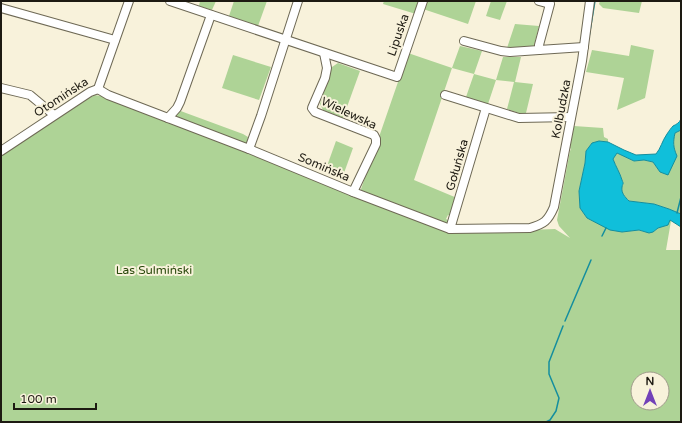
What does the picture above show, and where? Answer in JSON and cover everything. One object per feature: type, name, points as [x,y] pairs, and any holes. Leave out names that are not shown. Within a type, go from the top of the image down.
[{"type":"street","name":"Otomińska","points":[[1,151],[54,115],[90,92],[98,89],[129,1]]},
{"type":"street","points":[[170,1],[324,53]]},
{"type":"street","points":[[249,150],[298,1]]},
{"type":"street","name":"Lipuska","points":[[324,53],[397,77],[423,1]]},
{"type":"street","points":[[539,1],[550,4],[539,50]]},
{"type":"street","name":"Kolbudzka","points":[[547,220],[554,207],[582,61],[590,1]]},
{"type":"street","points":[[1,8],[115,40]]},
{"type":"street","points":[[168,118],[180,102],[211,15]]},
{"type":"street","points":[[464,41],[510,52],[584,48]]},
{"type":"street","name":"Wielewska","points":[[324,53],[327,68],[325,78],[312,108],[315,112],[374,135],[376,139],[376,144],[354,192]]},
{"type":"street","points":[[1,88],[30,96],[54,115]]},
{"type":"street","name":"Somińska","points":[[98,89],[108,96],[168,118],[450,229],[530,228],[542,224],[547,220]]},
{"type":"street","points":[[445,95],[519,118],[571,117]]},
{"type":"street","name":"Gołuńska","points":[[450,229],[486,108]]},
{"type":"green space","points":[[200,1],[216,1],[212,10],[199,6]]},
{"type":"green space","points":[[234,1],[267,1],[258,26],[229,16]]},
{"type":"green space","points":[[384,1],[418,1],[419,3],[416,14],[383,4]]},
{"type":"green space","points":[[425,1],[476,1],[468,24],[423,9]]},
{"type":"green space","points":[[491,1],[507,1],[500,20],[486,16]]},
{"type":"green space","points":[[600,1],[642,1],[639,13],[603,8],[599,4]]},
{"type":"green space","points":[[515,24],[539,26],[534,46],[507,48]]},
{"type":"green space","points":[[631,45],[654,50],[645,98],[617,110],[624,78],[586,72],[592,50],[629,56]]},
{"type":"green space","points":[[460,46],[482,51],[474,74],[452,68]]},
{"type":"green space","points":[[408,53],[452,68],[414,180],[457,198],[451,216],[448,215],[446,219],[450,221],[448,224],[360,192]]},
{"type":"green space","points":[[233,55],[271,67],[259,100],[222,88]]},
{"type":"green space","points":[[503,57],[521,57],[515,82],[533,84],[526,113],[519,113],[507,109],[514,82],[496,80]]},
{"type":"green space","points":[[338,63],[360,71],[343,118],[323,110],[320,104],[332,67]]},
{"type":"green space","points":[[474,74],[496,80],[488,104],[466,97]]},
{"type":"green space","name":"Las Sulmiński","points":[[94,95],[128,105],[167,120],[178,110],[243,134],[248,137],[246,151],[451,233],[555,229],[570,238],[559,226],[557,220],[574,126],[603,128],[604,137],[608,139],[608,142],[599,141],[592,143],[586,151],[579,191],[580,208],[587,218],[622,232],[639,230],[653,232],[658,228],[668,225],[670,220],[666,250],[681,250],[681,422],[1,422],[1,156]]},
{"type":"green space","points":[[681,130],[681,214],[654,204],[629,201],[623,193],[623,182],[613,159],[617,153],[634,161],[644,160],[653,162],[660,172],[677,156],[674,147],[674,136],[675,133]]},
{"type":"green space","points":[[336,141],[353,148],[344,173],[327,166]]},
{"type":"water","points":[[681,119],[681,130],[675,133],[674,139],[674,147],[677,156],[668,175],[660,172],[653,162],[644,160],[634,161],[617,153],[613,159],[623,182],[623,193],[629,201],[654,204],[681,214],[681,227],[670,220],[668,225],[649,233],[639,230],[622,232],[610,230],[587,218],[580,208],[579,191],[586,151],[592,143],[599,141],[608,142],[636,155],[656,154],[670,130]]},
{"type":"waterway","points":[[589,37],[595,1]]},
{"type":"waterway","points":[[677,213],[681,197]]},
{"type":"waterway","points":[[602,236],[606,228]]},
{"type":"waterway","points":[[565,321],[591,260]]},
{"type":"waterway","points":[[546,422],[550,420],[556,411],[559,398],[549,374],[549,362],[563,326]]}]
